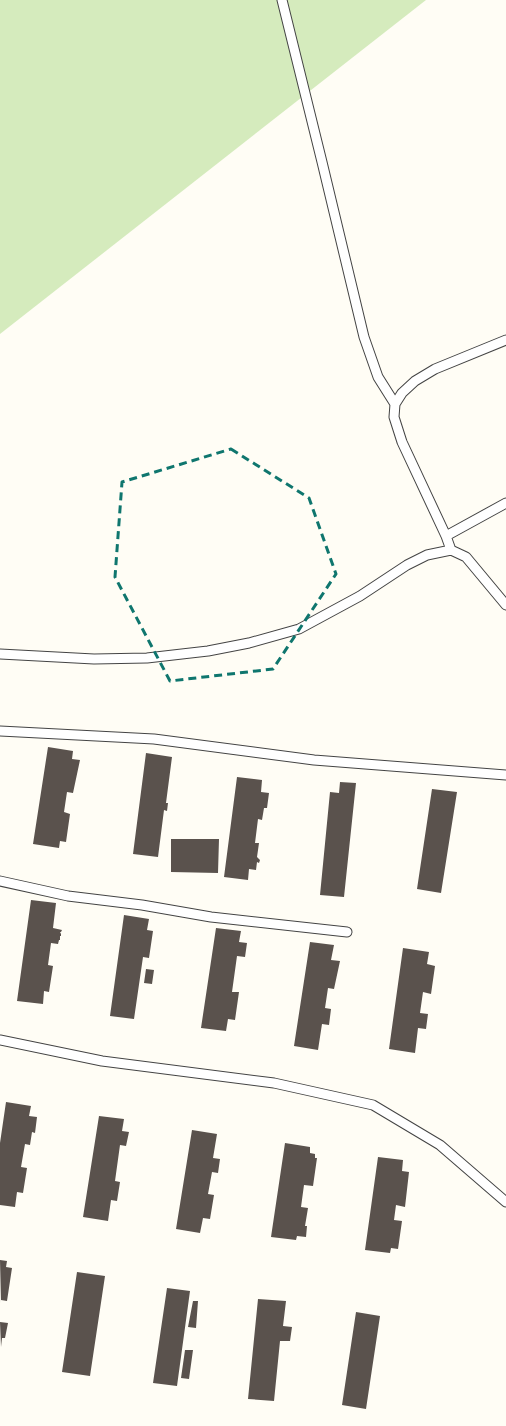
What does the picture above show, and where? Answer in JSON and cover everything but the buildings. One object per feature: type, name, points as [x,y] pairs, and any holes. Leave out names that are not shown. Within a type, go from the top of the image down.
[{"type":"lane","points":[[282,0],[364,337],[378,377],[395,404]]},
{"type":"lane","points":[[451,550],[446,536],[402,442],[394,417],[395,404],[402,394],[415,381],[435,369],[506,340]]},
{"type":"lane","points":[[446,536],[506,503]]},
{"type":"lane","points":[[0,654],[94,658],[147,658],[208,650],[249,642],[299,629],[360,596],[407,565],[427,555],[451,550],[466,557],[506,605]]},
{"type":"lane","points":[[0,731],[154,739],[314,760],[506,775]]},
{"type":"lane","points":[[0,881],[68,896],[142,905],[211,917],[347,932]]},
{"type":"lane","points":[[0,1040],[102,1061],[274,1083],[373,1105],[440,1145],[506,1202]]},
{"type":"highlighted area","points":[[231,449],[309,498],[336,574],[273,669],[170,681],[115,577],[122,482]]},
{"type":"green space","points":[[0,0],[426,0],[0,334]]}]
